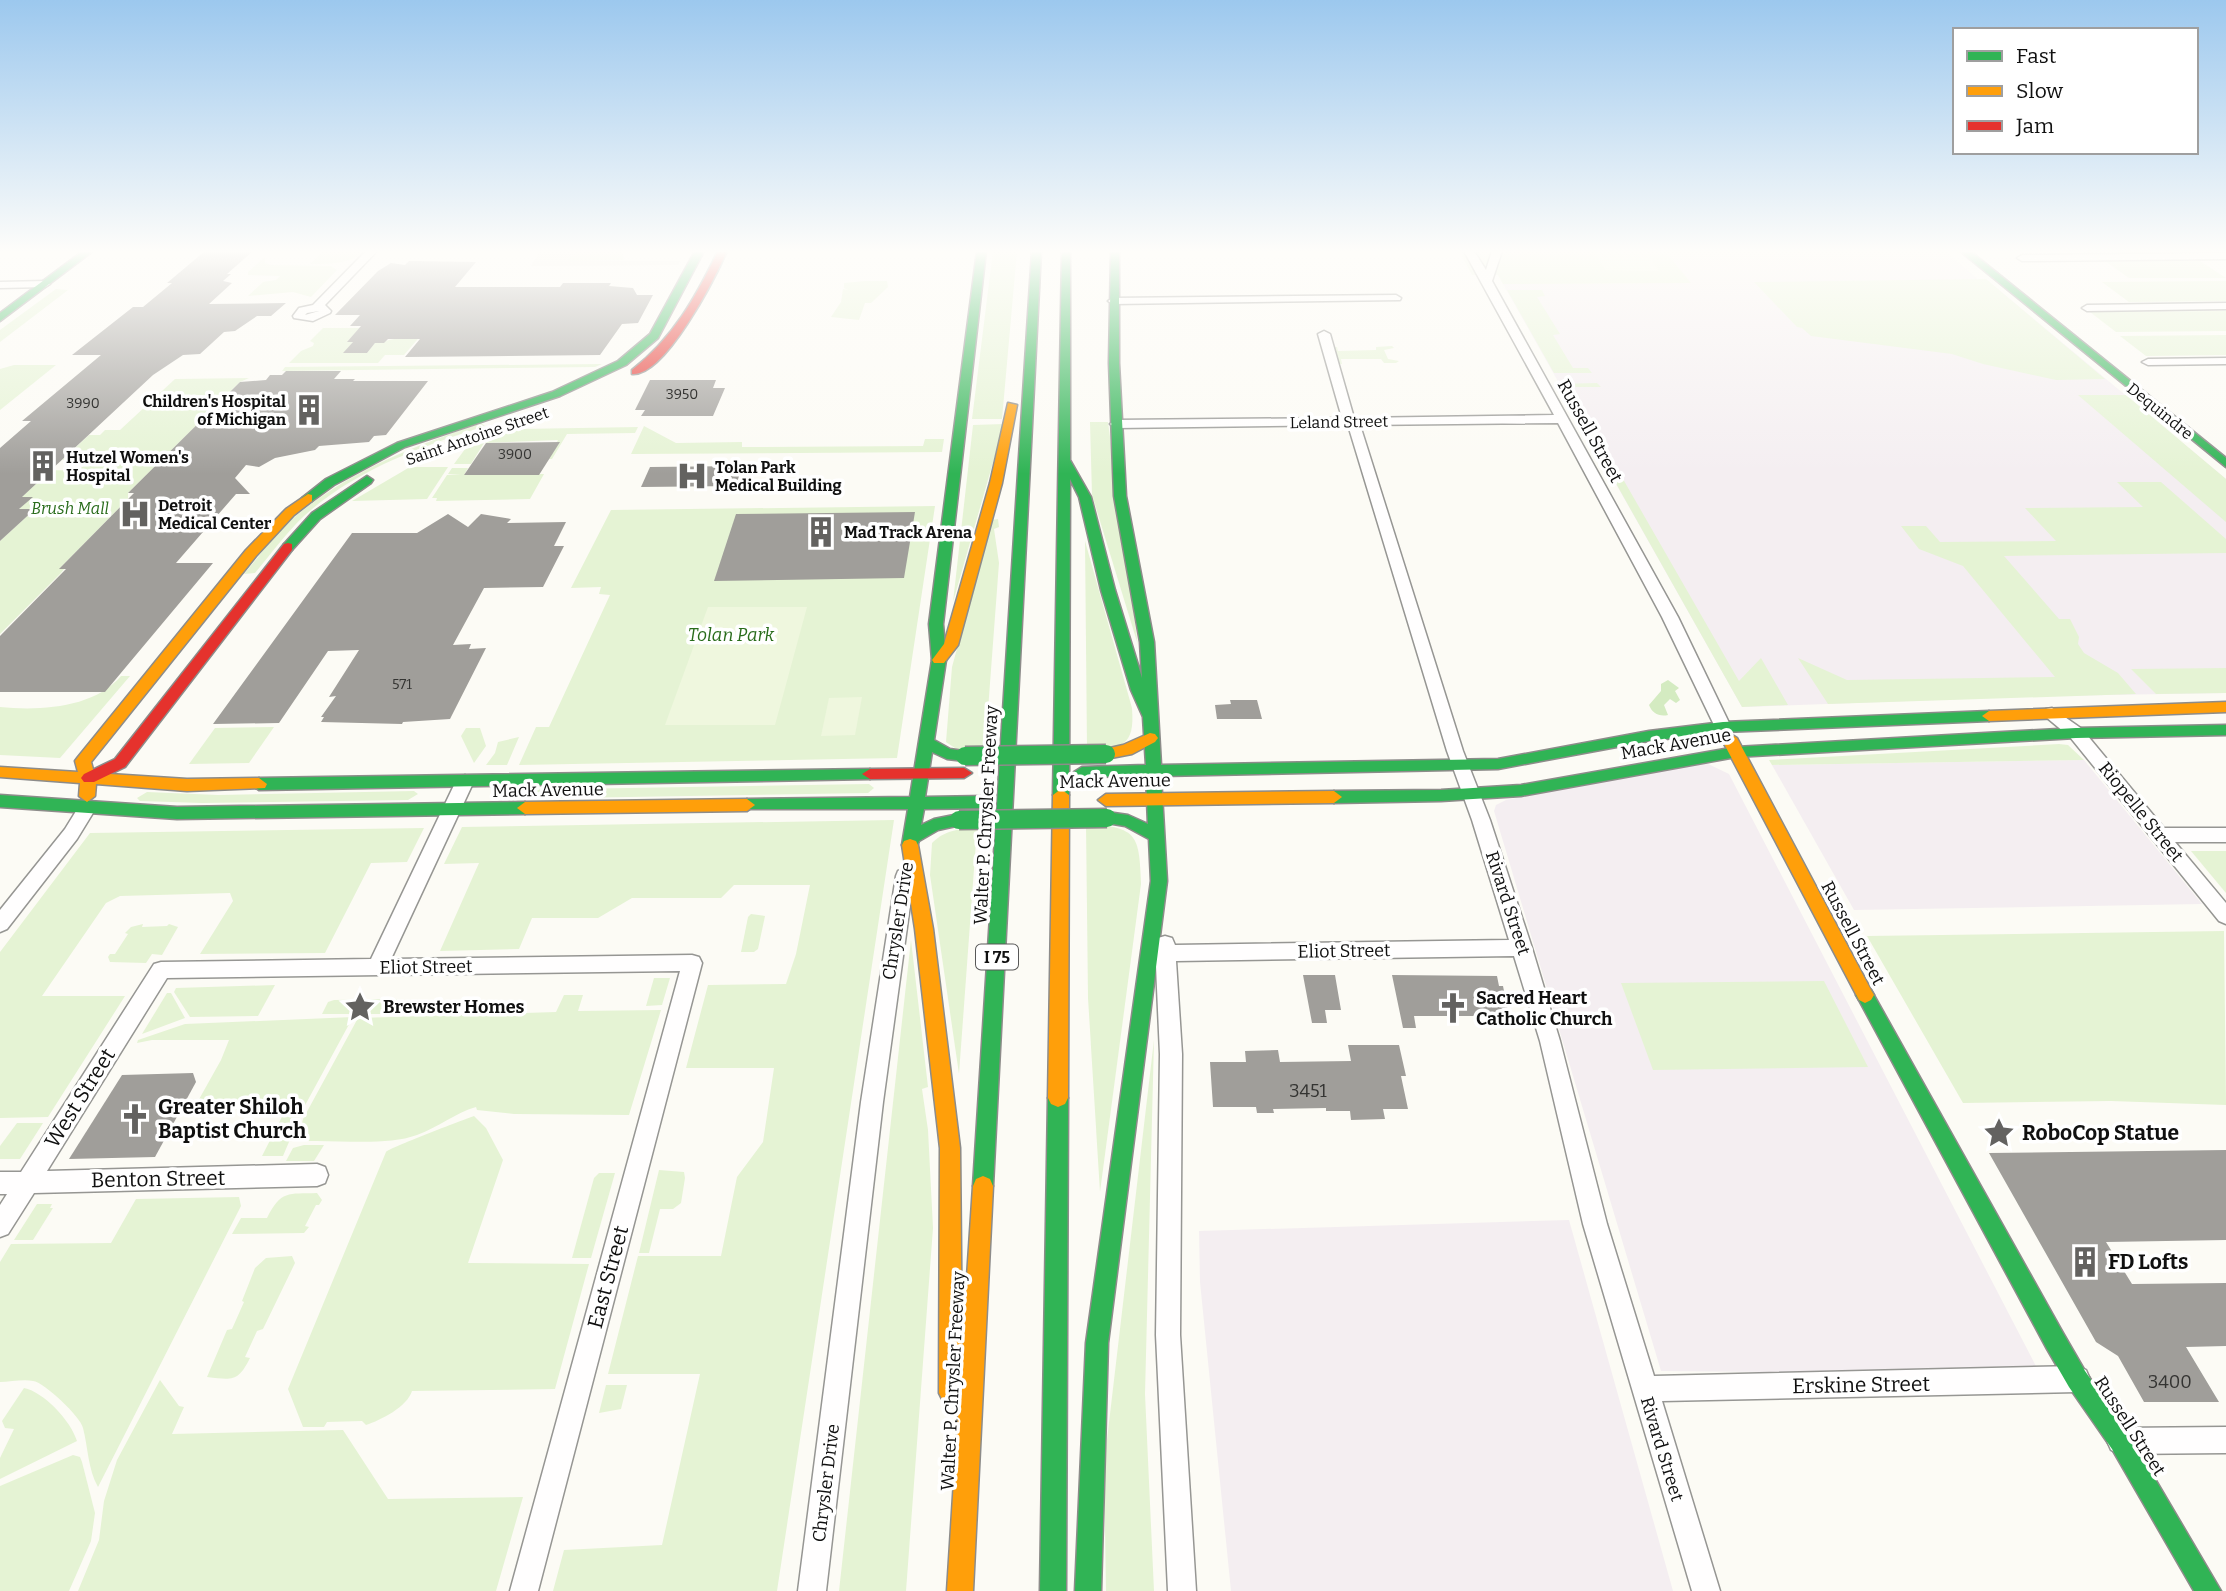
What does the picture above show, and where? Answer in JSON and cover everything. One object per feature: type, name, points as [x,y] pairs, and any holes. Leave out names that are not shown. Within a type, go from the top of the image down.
[{"type":"main road","name":"Saint Antoine Street","points":[[88,779],[120,763],[291,543],[316,516],[358,486],[410,458],[574,387],[626,359],[654,336],[660,325]]},
{"type":"main road","name":"Saint Antoine Street","points":[[87,808],[88,779],[83,761],[279,522],[330,482],[401,445],[607,388],[649,363],[673,344],[685,325]]},
{"type":"main road","name":"Chrysler Drive","points":[[911,842],[939,660],[936,624],[973,325]]},
{"type":"main road","points":[[939,660],[951,645],[996,483],[1010,417],[1020,345],[1033,325]]},
{"type":"main road","name":"Walter P. Chrysler Freeway","points":[[960,1591],[1034,325]]},
{"type":"main road","points":[[1053,1591],[1067,325]]},
{"type":"main road","points":[[1088,1591],[1097,1343],[1159,881],[1147,642],[1120,496],[1114,325]]},
{"type":"main road","name":"Dequindre","points":[[2055,325],[2226,464]]},
{"type":"main road","points":[[626,359],[649,363]]},
{"type":"main road","points":[[1064,456],[1085,496],[1108,590],[1139,690],[1150,716]]},
{"type":"main road","points":[[229,581],[262,581]]},
{"type":"main road","name":"Mack Avenue","points":[[0,772],[187,785],[1461,766],[1531,760],[1649,736],[1723,727],[2226,707]]},
{"type":"main road","points":[[2219,730],[2201,722],[2200,717],[2204,714],[2226,713]]},
{"type":"main road","points":[[1776,724],[1768,729],[1767,736],[1774,744],[1794,750]]},
{"type":"main road","name":"Russell Street","points":[[1723,727],[1823,918],[2077,1379],[2120,1441],[2208,1591]]},
{"type":"main road","name":"Mack Avenue","points":[[0,801],[177,813],[1472,795],[1540,788],[1736,752],[2076,733],[2219,730]]},
{"type":"main road","points":[[1649,736],[1668,746],[1672,755],[1671,762]]},
{"type":"main road","points":[[102,738],[100,750],[105,754],[123,750],[135,741]]},
{"type":"main road","points":[[926,742],[947,754],[965,756],[1106,754],[1127,750],[1150,738]]},
{"type":"main road","points":[[1531,760],[1528,774],[1540,788]]},
{"type":"main road","points":[[1191,770],[1194,799]]},
{"type":"main road","points":[[881,804],[884,776]]},
{"type":"main road","points":[[494,810],[489,801],[493,791],[505,780]]},
{"type":"main road","points":[[115,810],[127,798],[152,782]]},
{"type":"main road","points":[[407,811],[419,804],[425,795],[426,789],[421,783]]},
{"type":"main road","points":[[951,1411],[950,1148],[911,842],[934,825],[959,820],[1107,818],[1128,821],[1157,836]]},
{"type":"main road","points":[[950,1591],[951,1466]]},
{"type":"street","name":"Russell Street","points":[[1511,325],[1670,617],[1723,727]]},
{"type":"street","name":"Rivard Street","points":[[1324,334],[1461,766],[1522,948],[1550,1041],[1595,1224],[1706,1591]]},
{"type":"street","points":[[2148,362],[2226,361]]},
{"type":"street","name":"Leland Street","points":[[1116,424],[1562,419]]},
{"type":"street","name":"Riopelle Street","points":[[2052,713],[2076,733],[2226,916]]},
{"type":"street","points":[[377,967],[465,781]]},
{"type":"street","points":[[0,924],[71,834],[87,808]]},
{"type":"street","points":[[2159,835],[2226,835]]},
{"type":"street","name":"Chrysler Drive","points":[[812,1591],[872,1102],[893,944],[911,842]]},
{"type":"street","points":[[1159,881],[1171,1054],[1168,1335],[1182,1591]]},
{"type":"street","name":"Eliot Street","points":[[1166,953],[1522,948]]},
{"type":"street","name":"Eliot Street","points":[[161,970],[692,963]]},
{"type":"street","name":"East Street","points":[[524,1591],[692,963]]},
{"type":"street","name":"West Street","points":[[0,1226],[161,970]]},
{"type":"street","name":"Benton Street","points":[[0,1183],[317,1175]]},
{"type":"street","name":"Erskine Street","points":[[1644,1390],[2077,1379]]},
{"type":"street","points":[[2120,1441],[2226,1440]]},
{"type":"shaded area","points":[[1526,325],[2041,325],[2226,479],[2226,693],[2047,696],[1742,707]]},
{"type":"shaded area","points":[[2084,760],[2202,904],[1854,910],[1772,765]]},
{"type":"shaded area","points":[[1704,762],[1729,774],[2039,1372],[1833,1377],[1767,1372],[1661,1371],[1494,811],[1496,805],[1506,800]]},
{"type":"shaded area","points":[[1569,1220],[1673,1591],[1231,1591],[1200,1282],[1199,1231]]},
{"type":"green space","points":[[6,325],[22,325],[0,342],[0,330]]},
{"type":"green space","points":[[984,325],[1010,325],[1002,419],[972,419]]},
{"type":"green space","points":[[1527,325],[1555,325],[1560,334],[1553,335],[1573,368],[1588,368],[1592,373],[1554,373]]},
{"type":"green space","points":[[1795,325],[2041,325],[2105,379],[2056,380],[1983,364],[1952,354],[1811,336]]},
{"type":"green space","points":[[2107,325],[2226,325],[2226,331],[2116,332]]},
{"type":"green space","points":[[323,328],[395,328],[358,330],[348,341],[353,342],[344,353],[367,353],[375,343],[423,333],[404,355],[385,355],[378,363],[289,363],[301,351],[313,346],[314,343],[310,341]]},
{"type":"green space","points":[[2226,335],[2226,355],[2146,356],[2120,336]]},
{"type":"green space","points":[[1332,347],[1337,347],[1338,351],[1376,350],[1376,347],[1394,348],[1384,350],[1388,359],[1399,361],[1396,363],[1384,363],[1381,359],[1341,359],[1342,364],[1337,364]]},
{"type":"green space","points":[[602,364],[595,367],[282,371],[285,367]]},
{"type":"green space","points":[[14,365],[56,365],[0,410],[0,369]]},
{"type":"green space","name":"Brush Mall","points":[[249,378],[240,382],[128,493],[128,499],[60,568],[64,569],[61,573],[0,634],[0,541],[35,509],[19,509],[32,497],[22,497],[51,470],[73,470],[86,464],[89,460],[62,460],[89,435],[100,435],[105,430],[120,430],[175,379]]},
{"type":"green space","points":[[1597,383],[1601,387],[1573,387],[1573,392],[1739,681],[1761,658],[1788,705],[1742,707],[1560,384]]},
{"type":"green space","points":[[2078,395],[2126,395],[2226,479],[2226,522]]},
{"type":"green space","points":[[1090,422],[1108,422],[1138,645],[1092,495]]},
{"type":"green space","points":[[481,423],[485,426],[436,442],[345,485],[304,516],[255,573],[244,574],[284,527],[334,488],[405,452]]},
{"type":"green space","points":[[1004,424],[953,602],[973,425]]},
{"type":"green space","points":[[644,426],[676,443],[742,442],[742,447],[923,446],[925,439],[944,439],[942,452],[631,454]]},
{"type":"green space","points":[[638,427],[635,433],[567,434],[552,459],[548,459],[558,440],[484,443],[471,464],[454,464],[468,445],[519,429]]},
{"type":"green space","points":[[410,467],[448,467],[427,499],[352,501]]},
{"type":"green space","points":[[452,468],[468,468],[464,475],[544,474],[530,499],[436,501],[437,498],[432,498],[447,475],[461,474],[448,474]]},
{"type":"green space","points":[[2117,482],[2161,482],[2226,539],[2226,553],[2004,556],[2059,619],[2070,619],[2079,637],[2078,644],[2084,653],[2118,673],[2136,694],[1828,704],[1798,658],[1847,680],[2055,677],[1963,566],[1919,549],[1901,526],[1926,526],[1940,542],[2056,541],[2025,508],[2143,507]]},
{"type":"green space","name":"Tolan Park","points":[[935,506],[897,758],[519,765],[536,727],[549,727],[610,595],[599,594],[601,587],[571,588],[611,510]]},
{"type":"green space","points":[[998,519],[999,527],[994,529],[999,563],[985,750],[958,750],[946,742],[952,667],[992,520]]},
{"type":"green space","points":[[1085,541],[1132,708],[1128,738],[1124,743],[1109,748],[1087,749]]},
{"type":"green space","points":[[708,607],[807,607],[775,725],[665,725]]},
{"type":"green space","points":[[2226,668],[2226,693],[2156,694],[2131,669]]},
{"type":"green space","points":[[121,676],[130,676],[60,758],[0,755],[0,707],[49,707],[81,701],[110,687]]},
{"type":"green space","points":[[1668,680],[1679,688],[1675,691],[1680,700],[1676,703],[1670,699],[1664,705],[1668,715],[1659,715],[1649,705],[1661,691],[1661,684]]},
{"type":"green space","points":[[862,697],[855,735],[821,736],[829,698]]},
{"type":"green space","points":[[274,727],[249,763],[189,764],[215,728]]},
{"type":"green space","points":[[466,728],[480,728],[486,746],[474,763],[461,736]]},
{"type":"green space","points":[[519,737],[507,765],[486,765],[495,753],[498,742]]},
{"type":"green space","points":[[2068,745],[2084,760],[1772,765],[1769,760]]},
{"type":"green space","points":[[869,784],[874,788],[868,793],[506,799],[501,794],[509,790]]},
{"type":"green space","points":[[414,791],[418,794],[408,800],[202,803],[140,801],[137,798],[147,792],[218,795]]},
{"type":"green space","points":[[894,820],[777,1591],[553,1591],[564,1550],[662,1545],[700,1374],[608,1374],[638,1256],[721,1256],[737,1177],[763,1142],[774,1068],[686,1068],[708,985],[786,984],[796,954],[810,885],[734,885],[721,898],[632,898],[598,918],[532,918],[519,949],[440,951],[479,863],[444,864],[462,827]]},
{"type":"green space","points":[[1086,824],[1116,828],[1126,831],[1132,837],[1139,854],[1141,884],[1100,1192],[1088,998]]},
{"type":"green space","points":[[424,828],[407,862],[371,863],[325,953],[200,954],[233,901],[230,893],[120,896],[106,903],[42,996],[125,996],[48,1117],[0,1118],[0,952],[90,833]]},
{"type":"green space","points":[[977,828],[959,1074],[930,875],[932,843],[947,833]]},
{"type":"green space","points":[[2191,851],[2226,851],[2226,893]]},
{"type":"green space","points":[[751,914],[765,916],[758,949],[754,952],[741,952],[748,917]]},
{"type":"green space","points":[[143,924],[142,927],[169,924],[178,927],[162,955],[152,954],[146,963],[110,962],[108,957],[115,954],[128,934],[125,933],[131,927]]},
{"type":"green space","points":[[2224,931],[2226,1105],[2111,1101],[1963,1103],[1867,936]]},
{"type":"green space","points":[[911,940],[928,1087],[922,1089],[928,1130],[933,1228],[906,1591],[839,1591]]},
{"type":"green space","points":[[654,978],[670,978],[662,1005],[646,1006]]},
{"type":"green space","points":[[1824,981],[1868,1067],[1653,1070],[1621,983]]},
{"type":"green space","points":[[275,985],[258,1016],[190,1017],[174,992],[176,988]]},
{"type":"green space","points":[[167,993],[171,993],[185,1018],[142,1034]]},
{"type":"green space","points":[[564,995],[583,995],[578,1011],[661,1010],[629,1115],[514,1114],[477,1110],[476,1107],[425,1132],[405,1138],[363,1142],[308,1141],[298,1138],[303,1119],[358,1018],[556,1012]]},
{"type":"green space","points":[[397,999],[391,1014],[322,1014],[328,1002],[334,1000]]},
{"type":"green space","points":[[353,1017],[303,1109],[283,1156],[262,1156],[286,1109],[193,1110],[229,1040],[152,1040],[137,1043],[138,1040],[185,1024]]},
{"type":"green space","points":[[1154,1040],[1145,1394],[1154,1591],[1106,1591],[1104,1465]]},
{"type":"green space","points":[[474,1116],[486,1128],[503,1160],[468,1263],[589,1264],[555,1389],[412,1391],[399,1407],[366,1425],[362,1421],[327,1422],[324,1427],[303,1427],[288,1389],[386,1152]]},
{"type":"green space","points":[[17,1123],[43,1123],[20,1159],[0,1159],[0,1146]]},
{"type":"green space","points":[[324,1145],[314,1161],[286,1161],[293,1148]]},
{"type":"green space","points":[[659,1170],[684,1172],[681,1203],[673,1209],[660,1209],[649,1253],[639,1253]]},
{"type":"green space","points":[[599,1173],[615,1173],[591,1258],[572,1258],[594,1178]]},
{"type":"green space","points":[[317,1193],[322,1200],[316,1205],[305,1226],[309,1227],[304,1233],[232,1234],[241,1218],[267,1218],[277,1202],[286,1195]]},
{"type":"green space","points":[[239,1197],[241,1206],[98,1487],[90,1466],[83,1428],[69,1409],[53,1393],[33,1381],[0,1382],[0,1262],[11,1244],[111,1243],[136,1199]]},
{"type":"green space","points":[[37,1204],[52,1204],[50,1208],[53,1208],[33,1240],[14,1240]]},
{"type":"green space","points":[[292,1256],[295,1263],[263,1329],[257,1331],[245,1357],[250,1358],[242,1372],[229,1379],[207,1377],[227,1330],[232,1329],[244,1302],[242,1301],[255,1268],[266,1258]]},
{"type":"green space","points":[[160,1380],[179,1406],[184,1407],[172,1434],[343,1430],[388,1499],[523,1497],[496,1591],[78,1591],[99,1540],[104,1501],[117,1460]]},
{"type":"green space","points":[[606,1385],[627,1385],[621,1409],[599,1413]]},
{"type":"green space","points":[[24,1388],[40,1395],[56,1408],[77,1441],[0,1479],[0,1458],[14,1429],[5,1428],[2,1421]]},
{"type":"green space","points":[[73,1455],[80,1457],[82,1462],[95,1513],[91,1541],[69,1591],[0,1591],[0,1486]]},
{"type":"building","points":[[110,325],[243,325],[235,331],[224,332],[200,354],[183,355],[153,375],[22,497],[33,497],[19,509],[35,509],[0,541],[0,448],[31,421],[22,421],[101,355],[72,355]]},
{"type":"building","points":[[621,325],[600,355],[405,357],[420,339],[388,339],[384,343],[375,343],[367,353],[343,353],[353,342],[347,342],[361,326],[350,326]]},
{"type":"building","points":[[286,371],[341,371],[334,379],[355,379],[353,381],[428,381],[386,435],[374,436],[369,442],[319,446],[315,450],[275,458],[259,467],[246,465],[235,478],[250,494],[236,494],[176,563],[213,563],[105,692],[0,692],[0,636],[66,569],[59,569],[134,493],[128,493],[240,382],[266,380],[270,375],[282,375]]},
{"type":"building","points":[[650,380],[716,380],[713,388],[725,388],[713,416],[641,416],[645,410],[635,410]]},
{"type":"building","points":[[560,442],[539,475],[464,475],[486,443]]},
{"type":"building","name":"Tolan Park Medical Building","points":[[742,466],[736,486],[641,487],[650,467]]},
{"type":"building","name":"Mad Track Arena","points":[[915,512],[904,578],[714,581],[736,514]]},
{"type":"building","points":[[448,514],[468,527],[481,514],[511,519],[507,523],[566,522],[554,546],[564,546],[543,587],[484,588],[453,645],[471,644],[469,649],[486,648],[450,719],[402,724],[321,722],[324,717],[321,717],[336,696],[329,697],[359,650],[328,651],[279,723],[213,724],[352,533],[417,533]]},
{"type":"building","points":[[1230,700],[1257,700],[1262,719],[1217,719],[1215,705],[1231,704]]},
{"type":"building","points":[[1303,975],[1335,975],[1341,1010],[1325,1010],[1327,1023],[1312,1023]]},
{"type":"building","name":"Sacred Heart Catholic Church","points":[[1392,975],[1497,976],[1499,986],[1503,986],[1509,1016],[1414,1016],[1416,1028],[1403,1028]]},
{"type":"building","points":[[1348,1045],[1399,1045],[1406,1076],[1401,1076],[1408,1109],[1383,1109],[1385,1119],[1351,1120],[1350,1111],[1326,1111],[1326,1108],[1273,1109],[1274,1113],[1257,1113],[1256,1107],[1213,1107],[1210,1062],[1246,1062],[1245,1051],[1278,1050],[1280,1062],[1351,1061]]},
{"type":"building","name":"Greater Shiloh Baptist Church","points":[[193,1073],[196,1082],[155,1157],[69,1159],[122,1075]]},
{"type":"building","name":"FD Lofts","points":[[2226,1150],[2226,1240],[2106,1242],[2132,1284],[2226,1283],[2226,1346],[2186,1347],[2219,1402],[2144,1402],[2118,1356],[2096,1342],[1989,1153]]},
{"type":"traffic: fast","points":[[308,498],[330,482],[401,445],[556,394],[622,363],[654,336],[660,325]]},
{"type":"traffic: fast","points":[[910,845],[939,660],[936,624],[973,325]]},
{"type":"traffic: fast","points":[[983,1186],[1033,325]]},
{"type":"traffic: fast","points":[[1061,795],[1065,325]]},
{"type":"traffic: fast","points":[[1114,325],[1120,496],[1147,642],[1159,881]]},
{"type":"traffic: fast","points":[[2055,325],[2226,464]]},
{"type":"traffic: fast","points":[[1067,463],[1085,497],[1108,590],[1138,690],[1150,716]]},
{"type":"traffic: fast","points":[[288,547],[316,516],[367,480]]},
{"type":"traffic: fast","points":[[1082,772],[1498,764],[1649,736],[1723,727],[1989,716]]},
{"type":"traffic: fast","points":[[1334,797],[1521,790],[1736,752],[2076,733],[2226,730]]},
{"type":"traffic: fast","points":[[926,742],[947,754],[965,756]]},
{"type":"traffic: fast","points":[[965,756],[1106,754]]},
{"type":"traffic: fast","points":[[259,784],[870,774]]},
{"type":"traffic: fast","points":[[0,801],[177,813],[525,808]]},
{"type":"traffic: fast","points":[[747,805],[987,802]]},
{"type":"traffic: fast","points":[[1107,818],[1128,821],[1157,836]]},
{"type":"traffic: fast","points":[[959,820],[1107,818]]},
{"type":"traffic: fast","points":[[911,838],[934,825],[959,820]]},
{"type":"traffic: fast","points":[[1088,1591],[1097,1343],[1159,881]]},
{"type":"traffic: fast","points":[[1865,995],[2055,1341],[2077,1379],[2120,1441],[2208,1591]]},
{"type":"traffic: fast","points":[[1053,1591],[1058,1098]]},
{"type":"traffic: slow","points":[[939,660],[951,645],[996,483],[1012,405]]},
{"type":"traffic: slow","points":[[87,796],[88,779],[83,761],[251,553],[290,512],[308,498]]},
{"type":"traffic: slow","points":[[1989,716],[2226,707]]},
{"type":"traffic: slow","points":[[1106,754],[1127,750],[1150,738]]},
{"type":"traffic: slow","points":[[1729,738],[1865,995]]},
{"type":"traffic: slow","points":[[0,772],[187,785],[259,784]]},
{"type":"traffic: slow","points":[[1058,1098],[1061,795]]},
{"type":"traffic: slow","points":[[1106,800],[1334,797]]},
{"type":"traffic: slow","points":[[525,808],[747,805]]},
{"type":"traffic: slow","points":[[910,845],[924,929],[950,1148],[951,1393]]},
{"type":"traffic: slow","points":[[960,1591],[983,1186]]},
{"type":"traffic: jam","points":[[636,372],[665,347],[682,325]]},
{"type":"traffic: jam","points":[[89,778],[120,763],[288,547]]},
{"type":"traffic: jam","points":[[870,774],[964,773]]},
{"type":"place","name":"Children's Hospital of Michigan","points":[[309,410]]},
{"type":"place","name":"Hutzel Women's Hospital","points":[[43,466]]},
{"type":"place","name":"Tolan Park Medical Building","points":[[692,476]]},
{"type":"place","name":"Detroit Medical Center","points":[[135,514]]},
{"type":"place","name":"Mad Track Arena","points":[[821,532]]},
{"type":"place","name":"Brewster Homes","points":[[360,1007]]},
{"type":"place","name":"Sacred Heart Catholic Church","points":[[1453,1008]]},
{"type":"place","name":"Greater Shiloh Baptist Church","points":[[135,1119]]},
{"type":"place","name":"RoboCop Statue","points":[[1999,1133]]},
{"type":"place","name":"FD Lofts","points":[[2085,1262]]}]
